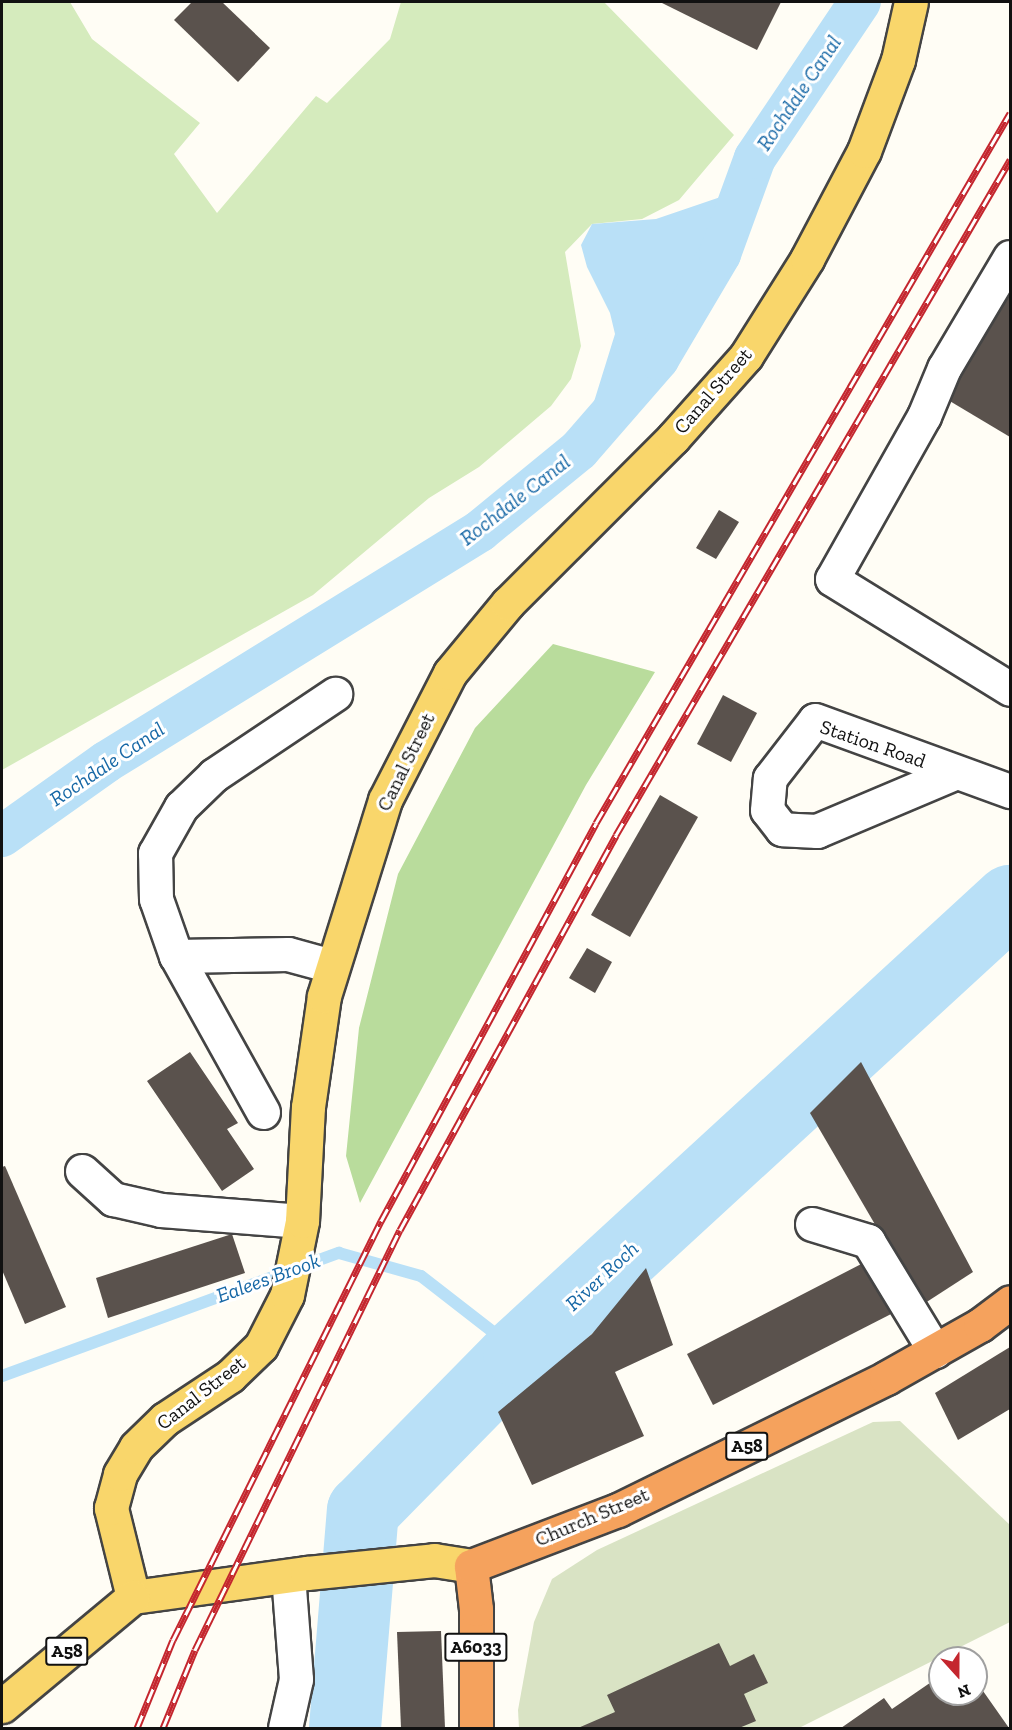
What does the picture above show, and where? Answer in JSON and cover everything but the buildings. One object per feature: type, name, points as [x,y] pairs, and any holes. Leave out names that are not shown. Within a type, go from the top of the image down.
[{"type":"highway","name":"Church Street","points":[[471,1566],[618,1510],[935,1352],[1011,1302]]},
{"type":"highway","name":"A6033","points":[[471,1566],[476,1609],[476,1728]]},
{"type":"main road","name":"Canal Street","points":[[133,1597],[111,1508],[120,1474],[136,1447],[165,1419],[230,1376],[261,1346],[287,1295],[300,1235],[308,1107],[332,966],[385,800],[450,673],[507,603],[673,438],[746,356],[807,259],[864,151],[898,60],[911,2]]},
{"type":"main road","points":[[133,1597],[297,1574],[434,1560],[471,1566]]},
{"type":"main road","name":"A58","points":[[2,1706],[133,1597]]},
{"type":"street","points":[[1011,258],[944,368],[924,416],[876,497],[832,579],[1011,689]]},
{"type":"street","points":[[263,1112],[176,956],[156,899],[155,853],[181,807],[214,775],[335,694]]},
{"type":"street","name":"Station Road","points":[[954,773],[816,831],[783,829],[767,810],[770,778],[815,720],[954,773],[1011,791]]},
{"type":"street","points":[[176,956],[288,954],[332,966]]},
{"type":"street","points":[[82,1171],[113,1199],[300,1235]]},
{"type":"street","points":[[812,1224],[868,1241],[935,1352]]},
{"type":"street","points":[[285,1728],[296,1679],[297,1574]]},
{"type":"green space","points":[[2,2],[70,2],[92,39],[200,123],[174,154],[217,213],[316,96],[327,103],[390,39],[401,2],[604,2],[734,135],[679,200],[642,219],[592,224],[565,252],[581,346],[571,379],[551,406],[479,467],[429,498],[313,595],[2,770]]},
{"type":"green space","points":[[553,644],[655,672],[586,785],[360,1203],[346,1156],[359,1028],[398,874],[475,728]]},
{"type":"green space","points":[[900,1421],[1010,1525],[1010,1622],[962,1646],[928,1646],[928,1663],[799,1728],[519,1728],[518,1710],[534,1622],[552,1579],[597,1550],[873,1422]]},
{"type":"water","points":[[744,189],[720,254],[658,359],[579,450],[615,334],[610,313],[587,267],[581,245],[592,224],[656,219]]},
{"type":"waterway","name":"Rochdale Canal","points":[[2,836],[106,762],[480,531],[579,450],[658,359],[720,254],[755,158],[860,2]]},
{"type":"waterway","name":"River Roch","points":[[345,1728],[363,1511],[519,1352],[1010,901]]},
{"type":"waterway","name":"Ealees Brook","points":[[2,1376],[339,1253],[421,1276],[519,1352]]},
{"type":"railway","points":[[137,1728],[173,1640],[381,1221],[596,823],[1010,113]]},
{"type":"railway","points":[[163,1728],[195,1650],[400,1230],[616,835],[1010,160]]}]
